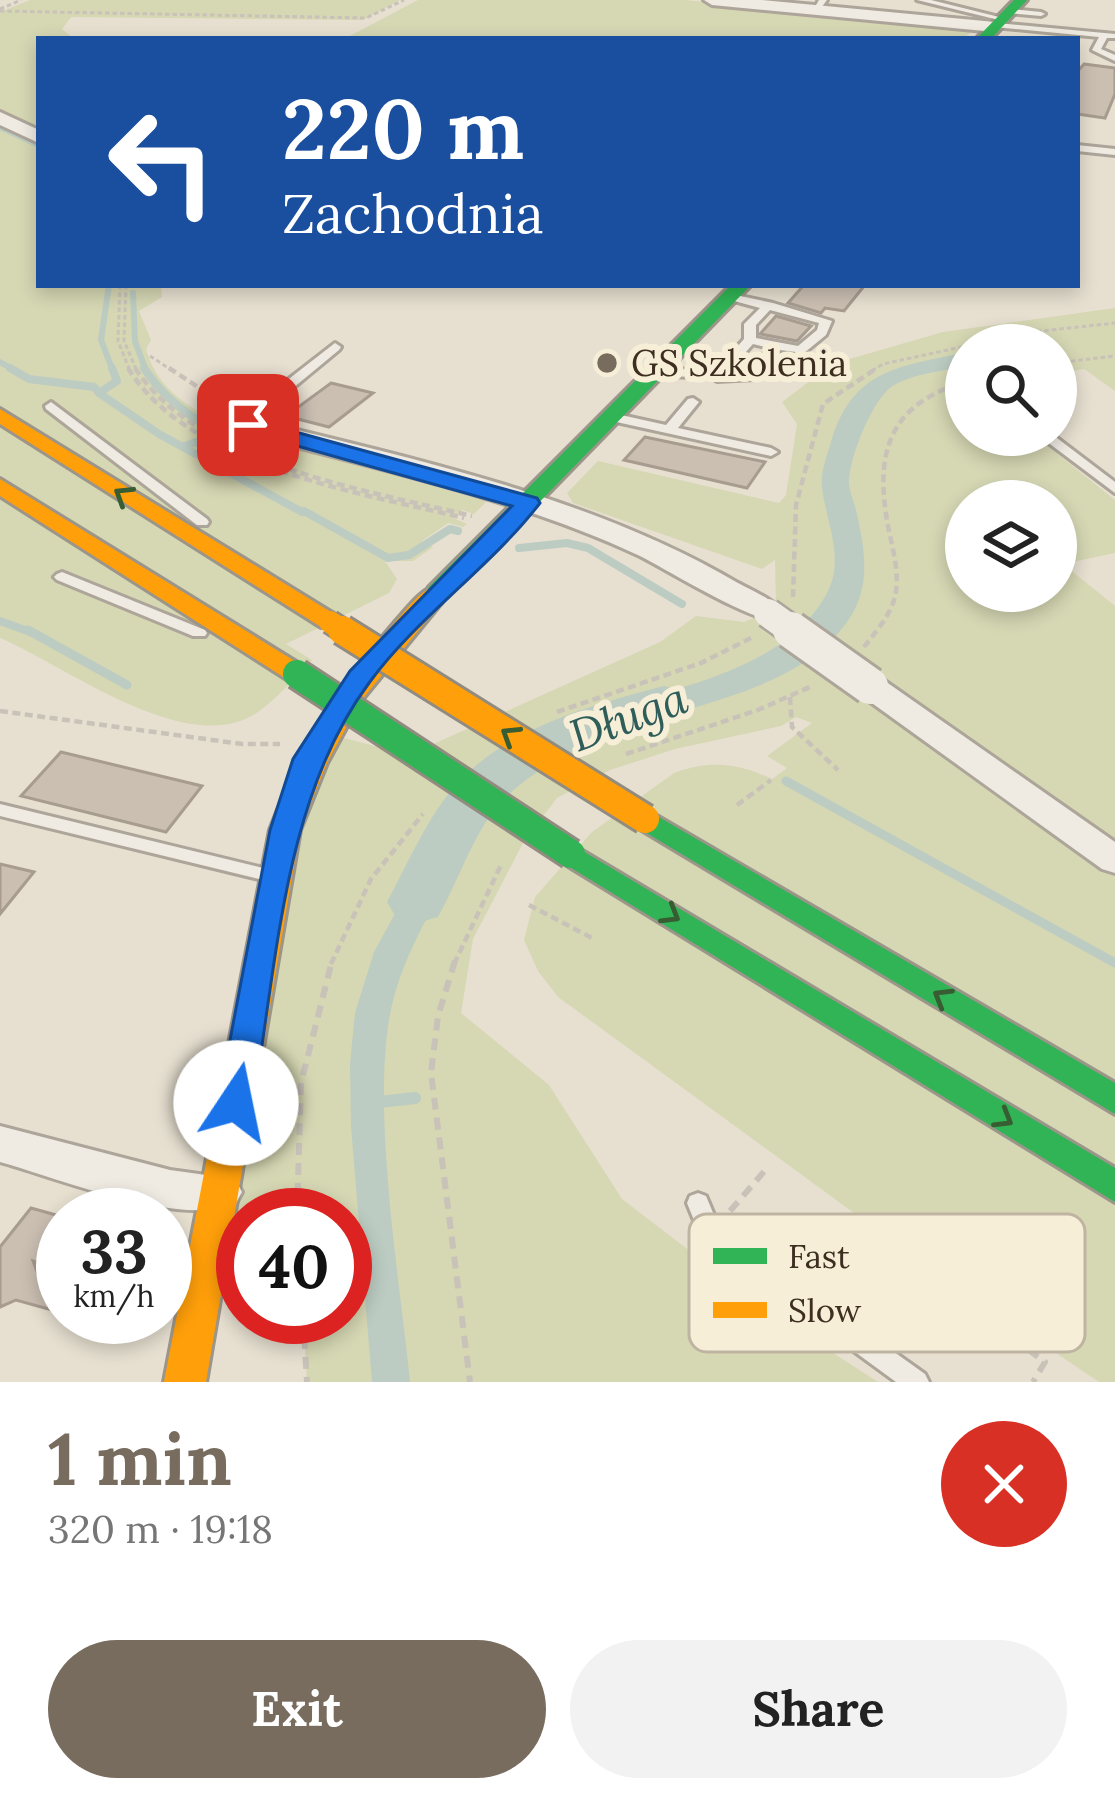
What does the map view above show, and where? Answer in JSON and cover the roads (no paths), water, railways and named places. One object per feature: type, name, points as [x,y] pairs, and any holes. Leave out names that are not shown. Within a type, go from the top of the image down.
[{"type":"main road","points":[[220,1188],[296,786],[341,699],[377,656],[736,291]]},
{"type":"main road","points":[[0,415],[645,819],[1115,1100]]},
{"type":"main road","points":[[0,486],[572,854],[1115,1187]]},
{"type":"main road","points":[[185,1382],[216,1209]]},
{"type":"street","points":[[712,0],[1004,17]]},
{"type":"street","points":[[0,118],[36,135]]},
{"type":"street","points":[[248,425],[528,503],[653,548],[704,572],[1115,860]]},
{"type":"street","points":[[0,1144],[170,1190],[216,1192]]},
{"type":"lane","points":[[921,0],[1109,36]]},
{"type":"lane","points":[[968,10],[1004,17]]},
{"type":"lane","points":[[1109,36],[1096,50],[1115,60]]},
{"type":"lane","points":[[1080,148],[1115,152]]},
{"type":"lane","points":[[654,375],[750,376],[800,350],[822,332],[825,318],[736,291]]},
{"type":"lane","points":[[717,377],[750,340],[752,320],[769,304]]},
{"type":"lane","points":[[750,340],[800,350]]},
{"type":"lane","points":[[248,425],[259,409],[335,346]]},
{"type":"lane","points":[[750,376],[777,346]]},
{"type":"lane","points":[[669,430],[693,402]]},
{"type":"lane","points":[[51,406],[330,622]]},
{"type":"lane","points":[[612,417],[771,452]]},
{"type":"lane","points":[[1072,456],[1115,490]]},
{"type":"lane","points":[[62,577],[297,674]]},
{"type":"lane","points":[[0,811],[277,877]]},
{"type":"lane","points":[[698,1203],[702,1214]]},
{"type":"lane","points":[[875,1352],[916,1382]]},
{"type":"water","points":[[945,357],[945,370],[920,375],[886,392],[853,459],[849,483],[864,573],[858,602],[840,631],[792,669],[734,695],[615,734],[583,716],[717,676],[780,644],[806,622],[832,582],[833,541],[822,482],[840,418],[866,385]]},
{"type":"water","points":[[439,833],[464,850],[402,972],[388,1030],[384,1076],[388,1183],[410,1382],[372,1382],[372,1188],[356,1188],[350,1064],[355,1013],[374,952]]},
{"type":"waterway","points":[[0,128],[36,145]]},
{"type":"waterway","points":[[109,288],[101,340],[113,371]]},
{"type":"waterway","points":[[133,293],[135,341],[146,370]]},
{"type":"waterway","points":[[0,362],[16,371]]},
{"type":"waterway","points":[[10,368],[29,379],[94,387],[99,393]]},
{"type":"waterway","points":[[99,393],[117,381],[112,368]]},
{"type":"waterway","points":[[146,370],[170,399],[202,423],[274,457]]},
{"type":"waterway","points":[[99,393],[183,447]]},
{"type":"waterway","points":[[183,447],[196,442],[257,469]]},
{"type":"waterway","points":[[183,447],[302,512]]},
{"type":"waterway","points":[[304,511],[388,558],[409,555],[450,529],[458,531]]},
{"type":"waterway","points":[[519,548],[567,543],[588,548],[682,604]]},
{"type":"waterway","points":[[0,621],[33,633]]},
{"type":"waterway","points":[[28,630],[127,685]]},
{"type":"waterway","name":"Długa","points":[[417,902],[459,820],[496,778],[563,737],[664,702]]},
{"type":"waterway","points":[[786,781],[1115,963]]},
{"type":"waterway","points":[[379,1102],[415,1098]]},
{"type":"place","name":"GS Szkolenia","points":[[607,363]]}]
